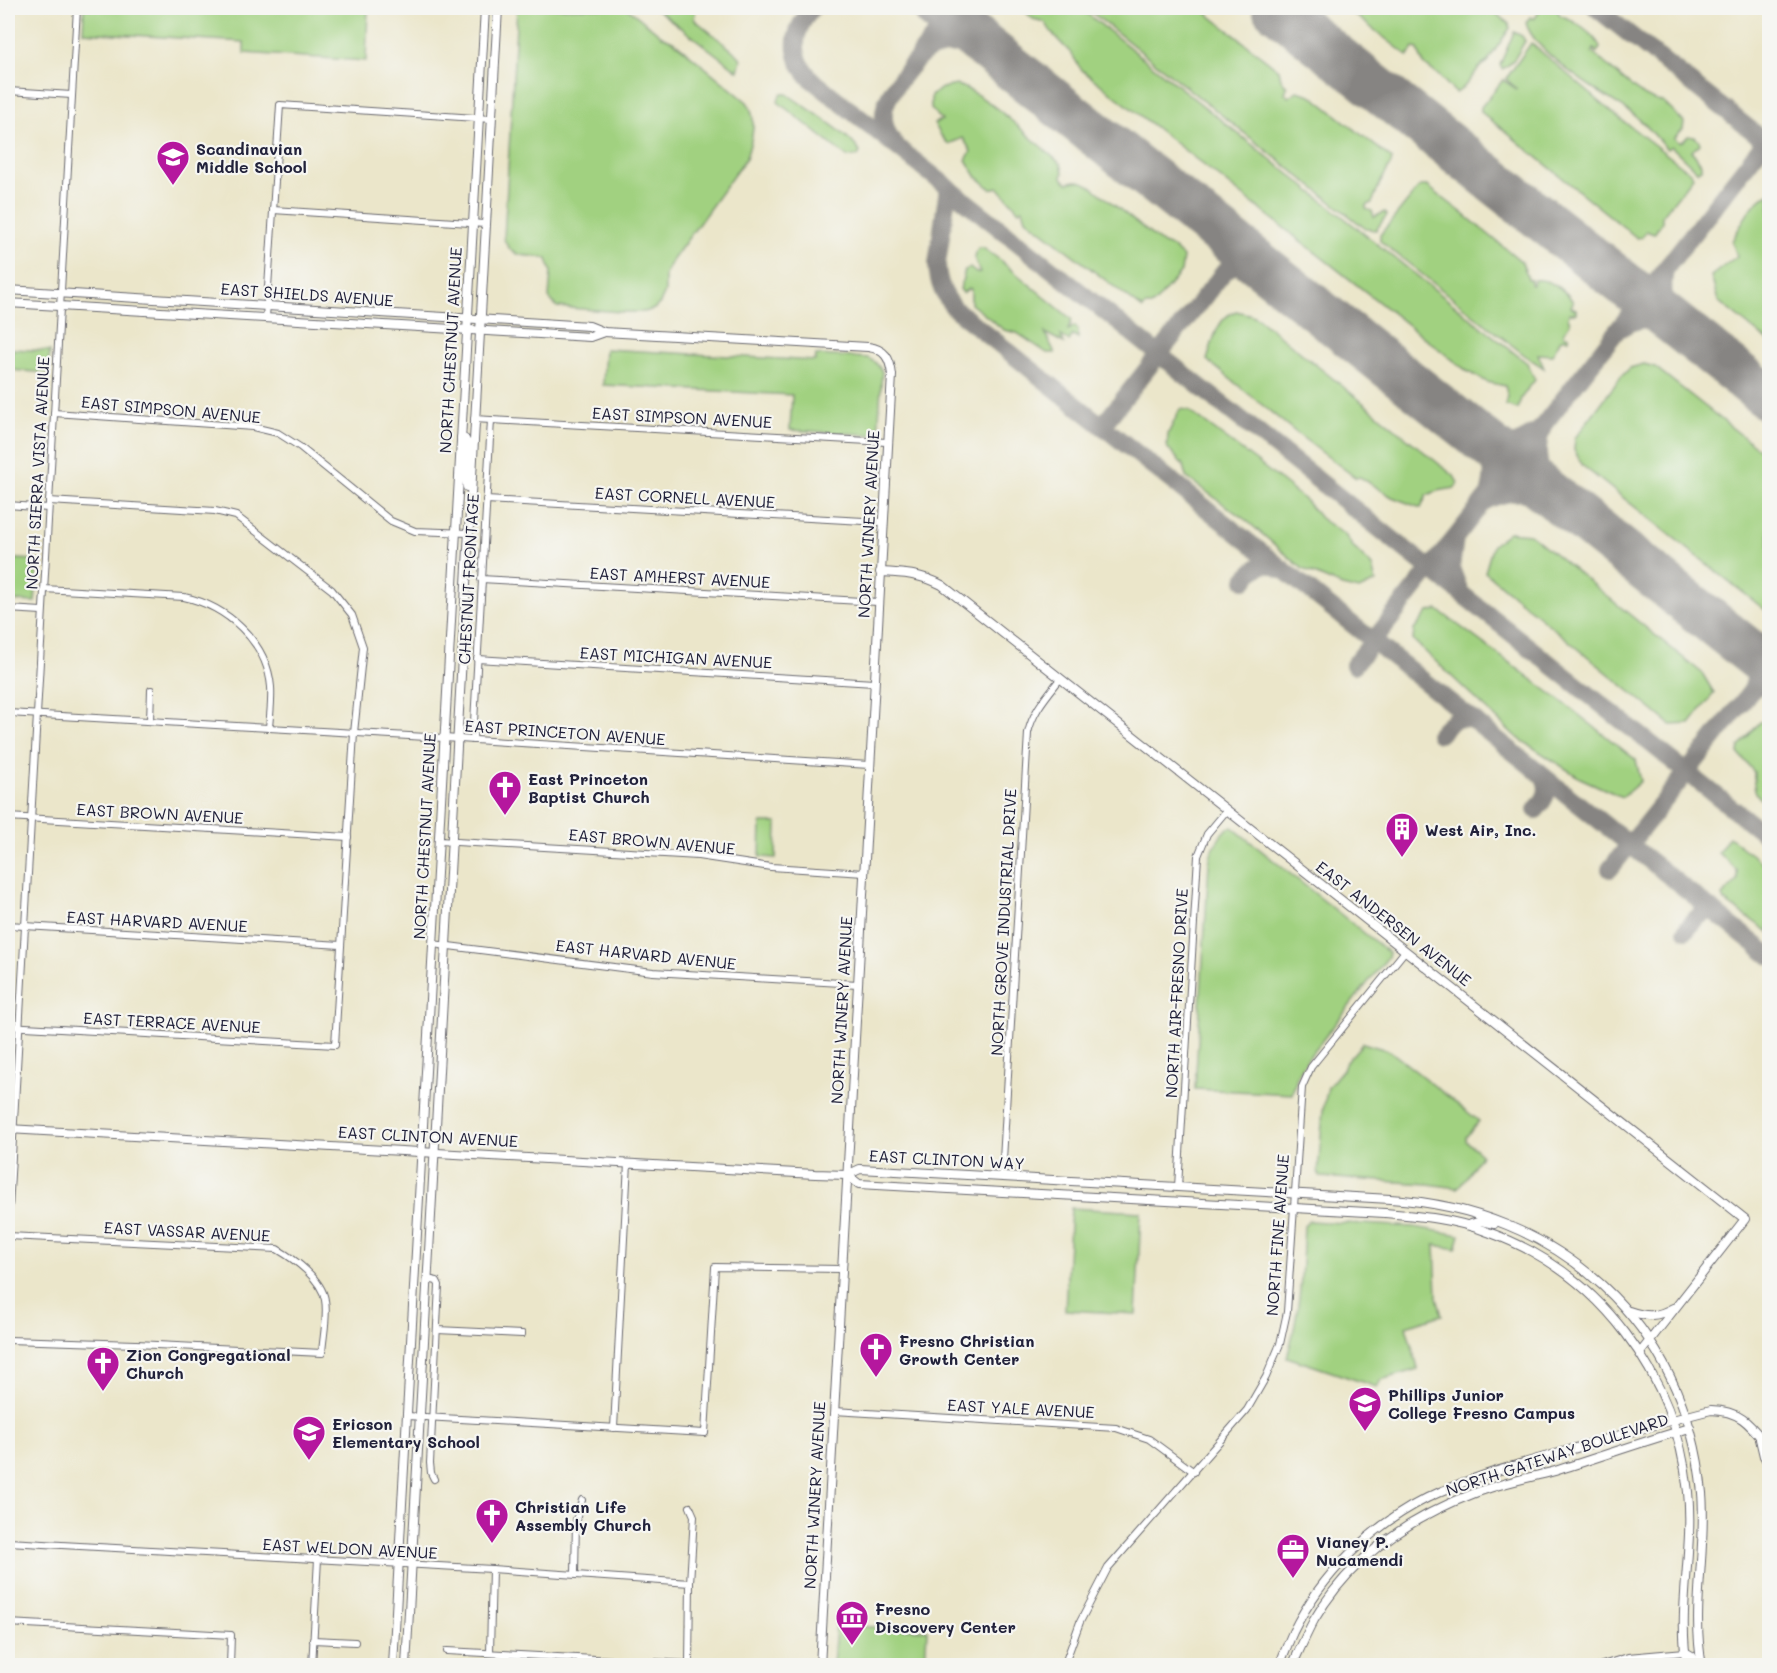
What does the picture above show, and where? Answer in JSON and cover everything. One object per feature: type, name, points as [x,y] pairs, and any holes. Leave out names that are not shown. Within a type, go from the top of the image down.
[{"type":"main road","name":"NORTH CHESTNUT AVENUE","points":[[393,1665],[485,8]]},
{"type":"main road","name":"NORTH CHESTNUT AVENUE","points":[[406,1665],[498,8]]},
{"type":"main road","name":"EAST SHIELDS AVENUE","points":[[8,290],[589,326],[604,332],[867,347],[880,349],[888,356]]},
{"type":"main road","name":"EAST SHIELDS AVENUE","points":[[8,303],[479,332],[590,337],[604,332]]},
{"type":"main road","name":"NORTH WINERY AVENUE","points":[[820,1665],[892,375],[888,356]]},
{"type":"main road","points":[[461,438],[467,443],[465,476],[470,502]]},
{"type":"main road","name":"EAST ANDERSEN AVENUE","points":[[880,572],[918,575],[942,585],[1745,1220],[1640,1353]]},
{"type":"main road","name":"EAST CLINTON AVENUE","points":[[10,1129],[847,1175]]},
{"type":"main road","name":"EAST CLINTON WAY","points":[[1687,1665],[1683,1626],[1689,1506],[1684,1464],[1676,1432],[1660,1389],[1640,1353],[1605,1308],[1562,1271],[1515,1243],[1468,1225],[1415,1215],[859,1184],[847,1175],[861,1169],[1413,1200],[1451,1206],[1495,1219],[1543,1241],[1586,1271],[1627,1311],[1649,1341],[1673,1382],[1686,1416],[1696,1453],[1702,1496],[1703,1526],[1698,1626],[1702,1665]]},
{"type":"main road","points":[[1468,1225],[1481,1221],[1488,1222],[1543,1241]]},
{"type":"main road","points":[[1627,1311],[1650,1317],[1661,1315],[1677,1307]]},
{"type":"main road","name":"NORTH GATEWAY BOULEVARD","points":[[1279,1665],[1293,1631],[1327,1580],[1360,1544],[1391,1520],[1427,1498],[1530,1461],[1711,1410],[1725,1410],[1738,1415],[1750,1424],[1770,1449]]},
{"type":"main road","name":"NORTH GATEWAY BOULEVARD","points":[[1292,1665],[1314,1620],[1335,1591],[1359,1563],[1396,1531],[1434,1510],[1482,1491],[1690,1428]]},
{"type":"main road","points":[[1759,1436],[1764,1456],[1770,1466]]},
{"type":"main road","points":[[1478,1479],[1482,1491]]},
{"type":"main road","points":[[1685,1652],[1692,1656],[1696,1665]]},
{"type":"street","name":"NORTH SIERRA VISTA AVENUE","points":[[8,1227],[10,1129],[19,1027],[77,8]]},
{"type":"street","points":[[8,91],[72,95]]},
{"type":"street","points":[[266,318],[280,105],[491,119]]},
{"type":"street","points":[[273,210],[485,224]]},
{"type":"street","name":"EAST SIMPSON AVENUE","points":[[54,413],[253,427],[278,433],[300,447],[391,521],[414,531],[468,533]]},
{"type":"street","name":"EAST SIMPSON AVENUE","points":[[474,419],[887,442]]},
{"type":"street","name":"CHESTNUT FRONTAGE","points":[[473,740],[490,420]]},
{"type":"street","name":"EAST CORNELL AVENUE","points":[[486,500],[882,522]]},
{"type":"street","points":[[8,505],[49,504],[215,511],[236,516],[332,590],[352,615],[363,647],[354,733],[341,945]]},
{"type":"street","name":"EAST AMHERST AVENUE","points":[[481,579],[878,602]]},
{"type":"street","points":[[44,589],[184,597],[196,599],[218,609],[249,636],[265,663],[271,685],[269,728]]},
{"type":"street","points":[[8,609],[42,611]]},
{"type":"street","name":"EAST MICHIGAN AVENUE","points":[[477,659],[874,683]]},
{"type":"street","name":"NORTH GROVE INDUSTRIAL DRIVE","points":[[1002,1177],[1028,733],[1037,707],[1060,679]]},
{"type":"street","points":[[150,721],[151,690]]},
{"type":"street","name":"EAST PRINCETON AVENUE","points":[[8,713],[869,765]]},
{"type":"street","name":"NORTH AIR-FRESNO DRIVE","points":[[1178,1187],[1198,856],[1208,834],[1227,810]]},
{"type":"street","name":"EAST BROWN AVENUE","points":[[8,817],[348,837]]},
{"type":"street","name":"EAST BROWN AVENUE","points":[[439,841],[698,855],[771,867],[864,873]]},
{"type":"street","name":"EAST HARVARD AVENUE","points":[[8,926],[341,945]]},
{"type":"street","name":"EAST HARVARD AVENUE","points":[[433,944],[653,972],[858,984]]},
{"type":"street","name":"EAST TERRACE AVENUE","points":[[8,1026],[335,1045],[341,945]]},
{"type":"street","name":"NORTH FINE AVENUE","points":[[1064,1665],[1080,1622],[1108,1568],[1247,1410],[1266,1377],[1280,1344],[1290,1292],[1299,1100],[1306,1077],[1405,951]]},
{"type":"street","points":[[614,1428],[628,1163]]},
{"type":"street","name":"EAST VASSAR AVENUE","points":[[8,1236],[277,1249],[300,1264],[314,1280],[325,1299],[322,1353],[8,1340]]},
{"type":"street","points":[[407,1416],[705,1433],[715,1267],[841,1269]]},
{"type":"street","points":[[427,1279],[437,1281],[439,1284],[430,1468],[434,1479]]},
{"type":"street","points":[[437,1330],[522,1334]]},
{"type":"street","name":"EAST YALE AVENUE","points":[[834,1411],[1116,1428],[1149,1439],[1194,1472]]},
{"type":"street","points":[[575,1574],[576,1520],[582,1500]]},
{"type":"street","points":[[447,1651],[689,1664],[694,1516],[690,1507]]},
{"type":"street","name":"EAST WELDON AVENUE","points":[[8,1542],[492,1569],[690,1583]]},
{"type":"street","points":[[312,1665],[318,1559]]},
{"type":"street","points":[[490,1652],[492,1569]]},
{"type":"street","points":[[8,1623],[231,1635],[230,1665]]},
{"type":"street","points":[[314,1640],[355,1642]]},
{"type":"street","points":[[1599,1665],[1628,1657],[1685,1652]]},
{"type":"green space","points":[[84,8],[368,8],[366,61],[244,53],[244,42],[83,32]]},
{"type":"green space","points":[[517,8],[627,8],[662,36],[673,41],[747,102],[750,108],[753,129],[746,158],[672,261],[665,275],[665,292],[654,309],[644,312],[621,312],[557,307],[549,298],[551,271],[547,259],[517,254],[512,251],[504,239]]},
{"type":"green space","points":[[655,8],[696,8],[694,19],[741,59],[738,71]]},
{"type":"green space","points":[[1022,8],[1080,8],[1527,363],[1535,380],[1521,398],[1518,409],[1505,405],[1508,397],[1505,386],[1487,382],[1467,371],[1082,70],[1045,22],[1033,19]]},
{"type":"green space","points":[[1086,8],[1200,8],[1279,70],[1281,79],[1287,87],[1285,93],[1289,97],[1297,91],[1311,95],[1392,159],[1372,203],[1366,205],[1366,209],[1372,211],[1374,217],[1385,212],[1387,215],[1376,230],[1366,229]]},
{"type":"green space","points":[[1346,8],[1464,8],[1465,12],[1471,13],[1476,8],[1489,8],[1509,24],[1510,28],[1487,62],[1456,93],[1425,65],[1418,49],[1413,48],[1408,56]]},
{"type":"green space","points":[[1538,8],[1554,9],[1583,28],[1594,38],[1600,48],[1596,53],[1594,49],[1592,53],[1636,90],[1654,100],[1663,102],[1684,122],[1683,129],[1674,138],[1679,142],[1688,136],[1699,141],[1700,144],[1692,151],[1701,164],[1701,169],[1697,171],[1671,146],[1667,149],[1638,118],[1569,71],[1541,47],[1526,23],[1530,17],[1534,19],[1538,14]]},
{"type":"green space","points":[[1514,32],[1522,36],[1525,41],[1513,61],[1502,69],[1500,65]]},
{"type":"green space","points":[[1531,43],[1614,114],[1691,173],[1693,177],[1662,216],[1662,222],[1654,234],[1646,231],[1642,237],[1637,238],[1481,112],[1481,107],[1503,80],[1517,89],[1506,79]]},
{"type":"green space","points":[[957,85],[983,98],[1061,164],[1062,178],[1068,183],[1080,181],[1091,186],[1163,244],[1172,247],[1183,257],[1181,272],[1156,302],[1143,309],[1026,219],[1023,209],[1019,211],[998,187],[991,189],[976,176],[966,160],[971,151],[963,138],[948,144],[934,123],[942,120],[931,109],[931,96],[942,88]]},
{"type":"green space","points":[[782,94],[787,94],[847,137],[860,152],[858,156],[847,157],[778,102]]},
{"type":"green space","points":[[1420,186],[1427,186],[1522,262],[1528,279],[1531,280],[1531,285],[1534,280],[1551,283],[1561,289],[1573,302],[1571,307],[1576,309],[1576,313],[1569,313],[1570,323],[1564,332],[1564,336],[1569,336],[1568,339],[1561,339],[1552,355],[1538,354],[1544,368],[1380,241],[1380,235]]},
{"type":"green space","points":[[1770,194],[1769,342],[1718,301],[1711,276],[1737,256],[1732,241],[1752,207]]},
{"type":"green space","points":[[978,248],[983,248],[996,257],[1069,317],[1072,320],[1068,330],[1075,326],[1078,330],[1078,338],[1073,335],[1069,341],[1061,336],[1064,343],[1045,333],[1055,353],[1047,353],[1017,333],[1004,330],[971,304],[971,289],[963,293],[960,289],[965,270],[970,268],[976,273],[980,272],[975,260]]},
{"type":"green space","points":[[1236,311],[1259,319],[1454,476],[1458,483],[1455,488],[1427,495],[1421,508],[1392,497],[1360,477],[1356,478],[1299,435],[1207,360],[1220,325],[1229,314]]},
{"type":"green space","points":[[12,349],[50,351],[48,373],[11,370]]},
{"type":"green space","points":[[605,349],[815,361],[816,355],[868,358],[882,371],[878,435],[790,430],[792,395],[603,385]]},
{"type":"green space","points":[[1644,364],[1655,367],[1769,457],[1769,613],[1583,466],[1574,450],[1575,438],[1620,378],[1630,368]]},
{"type":"green space","points":[[1180,409],[1188,410],[1256,461],[1306,501],[1320,518],[1345,535],[1372,566],[1376,582],[1359,590],[1342,586],[1303,569],[1247,521],[1186,477],[1183,465],[1167,447],[1168,434]]},
{"type":"green space","points":[[1509,532],[1530,534],[1702,673],[1714,693],[1690,724],[1671,725],[1485,572],[1493,545]]},
{"type":"green space","points":[[15,559],[38,560],[35,602],[13,601]]},
{"type":"green space","points":[[1438,610],[1560,700],[1636,760],[1641,781],[1622,797],[1580,778],[1515,736],[1413,640],[1414,630],[1428,612]]},
{"type":"green space","points":[[1765,721],[1769,724],[1769,807],[1756,792],[1754,772],[1738,753],[1739,747],[1760,722]]},
{"type":"green space","points":[[761,823],[777,823],[776,858],[760,857]]},
{"type":"green space","points":[[1232,827],[1389,953],[1306,1061],[1297,1077],[1292,1094],[1195,1089],[1209,863],[1218,840],[1228,828]]},
{"type":"green space","points":[[1729,837],[1769,868],[1769,932],[1724,901],[1722,896],[1737,881],[1737,870],[1718,853]]},
{"type":"green space","points":[[1363,1043],[1390,1051],[1479,1121],[1466,1137],[1466,1141],[1481,1154],[1457,1188],[1320,1177],[1318,1174],[1323,1110],[1328,1087]]},
{"type":"green space","points":[[1071,1208],[1141,1212],[1136,1314],[1065,1310]]},
{"type":"green space","points":[[1309,1221],[1414,1227],[1460,1235],[1456,1249],[1435,1245],[1437,1297],[1442,1315],[1406,1326],[1418,1369],[1381,1380],[1377,1387],[1287,1357],[1298,1309],[1304,1226]]},
{"type":"green space","points":[[836,1625],[927,1630],[925,1665],[833,1665]]},
{"type":"taxiway","points":[[812,8],[800,26],[796,43],[799,61],[811,79],[1770,838]]},
{"type":"taxiway","points":[[921,53],[956,8]]},
{"type":"taxiway","points":[[1596,8],[1770,145]]},
{"type":"taxiway","points":[[894,143],[884,123],[885,106],[899,81],[922,55],[942,46],[958,45],[974,47],[997,56]]},
{"type":"taxiway","points":[[1460,592],[1451,568],[1455,538],[1770,135]]},
{"type":"taxiway","points":[[948,188],[937,264],[942,288],[955,309],[1770,956]]},
{"type":"taxiway","points":[[1102,426],[1224,272],[1229,268],[1244,264],[1266,269]]},
{"type":"taxiway","points":[[1665,270],[1664,297],[1674,323]]},
{"type":"taxiway","points":[[1621,328],[1647,319],[1674,323]]},
{"type":"taxiway","points":[[1542,429],[1538,457],[1542,475],[1557,499]]},
{"type":"taxiway","points":[[1481,439],[1501,444],[1514,444],[1532,434]]},
{"type":"taxiway","points":[[1481,439],[1492,464],[1490,491]]},
{"type":"taxiway","points":[[1483,502],[1511,493],[1538,494],[1557,499]]},
{"type":"taxiway","points":[[1354,665],[1454,539]]},
{"type":"taxiway","points":[[1245,580],[1261,566],[1270,565],[1281,569]]},
{"type":"taxiway","points":[[1747,650],[1755,669],[1752,690]]},
{"type":"taxiway","points":[[1610,869],[1752,690],[1761,684],[1770,682]]},
{"type":"taxiway","points":[[1439,734],[1447,725],[1460,718],[1476,722]]},
{"type":"taxiway","points":[[1536,810],[1547,792],[1546,782],[1540,772]]},
{"type":"taxiway","points":[[1686,930],[1702,914],[1715,912]]},
{"type":"runway","points":[[936,8],[1770,668]]},
{"type":"runway","points":[[1275,8],[1770,399]]},
{"type":"place","name":"Scandinavian Middle School","points":[[173,186]]},
{"type":"place","name":"East Princeton Baptist Church","points":[[505,816]]},
{"type":"place","name":"West Air, Inc.","points":[[1402,858]]},
{"type":"place","name":"Fresno Christian Growth Center","points":[[876,1378]]},
{"type":"place","name":"Zion Congregational Church","points":[[103,1392]]},
{"type":"place","name":"Phillips Junior College Fresno Campus","points":[[1365,1432]]},
{"type":"place","name":"Ericson Elementary School","points":[[309,1461]]},
{"type":"place","name":"Christian Life Assembly Church","points":[[492,1544]]},
{"type":"place","name":"Vianey P. Nucamendi","points":[[1293,1579]]},
{"type":"place","name":"Fresno Discovery Center","points":[[852,1646]]}]
